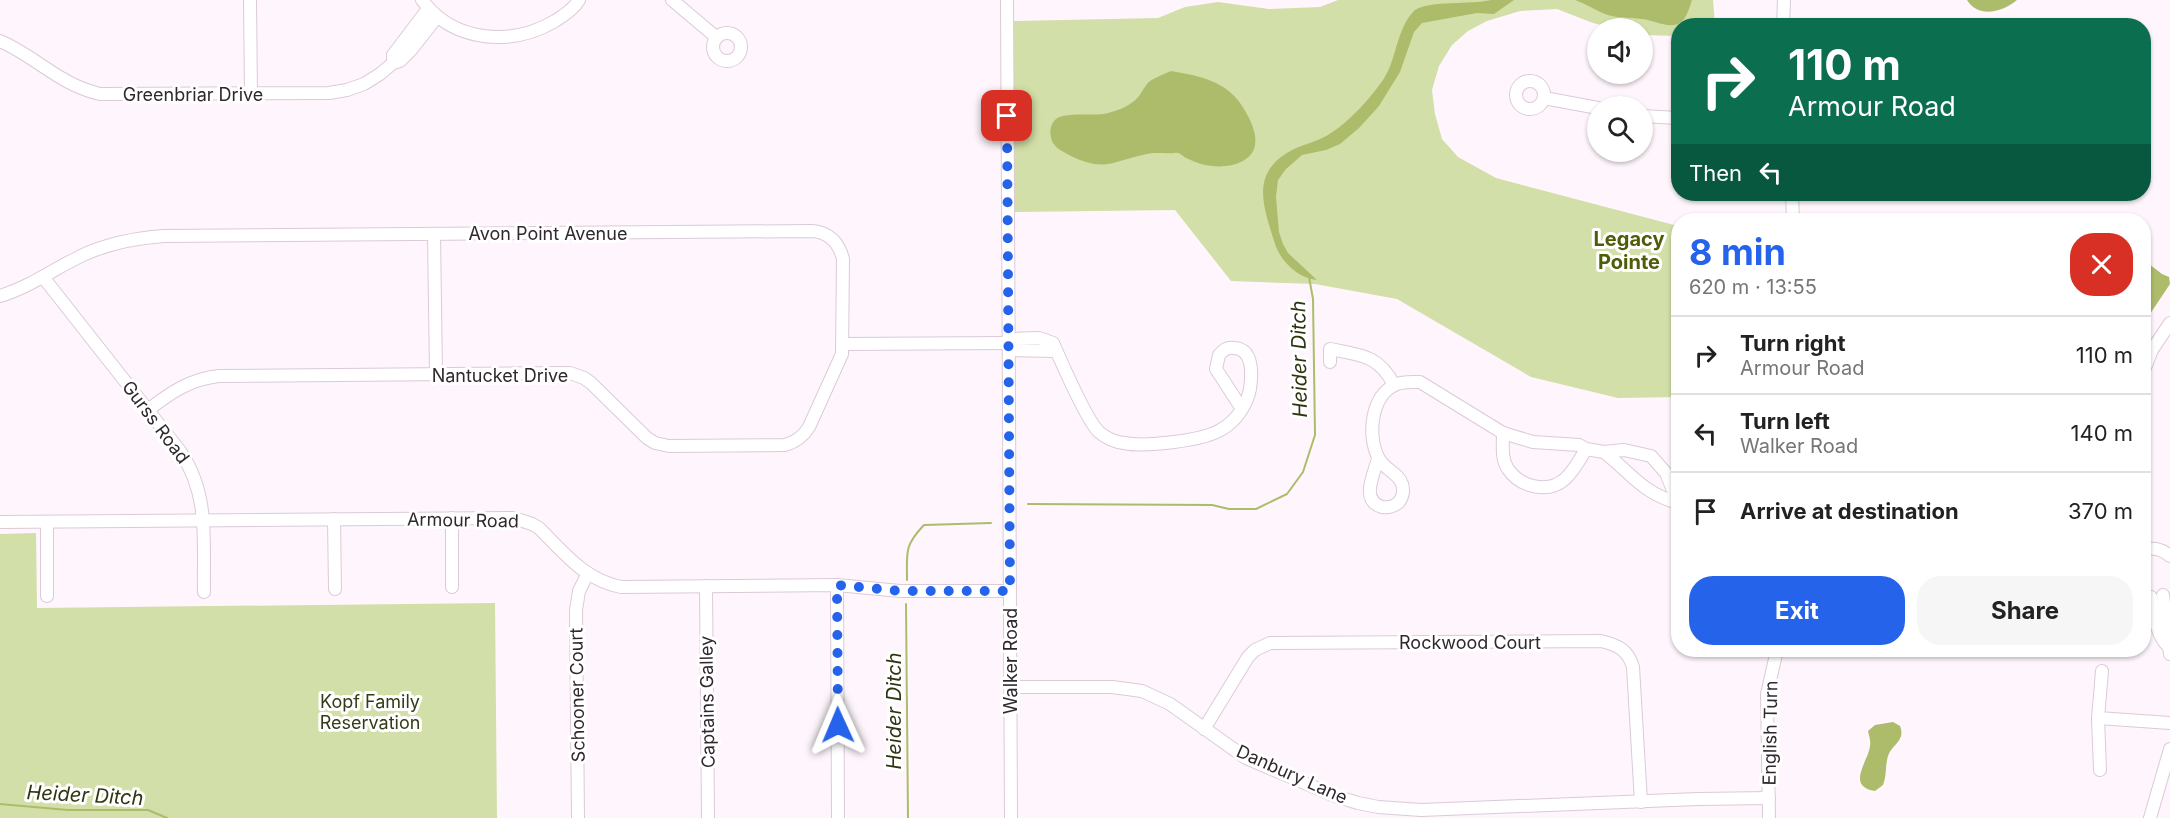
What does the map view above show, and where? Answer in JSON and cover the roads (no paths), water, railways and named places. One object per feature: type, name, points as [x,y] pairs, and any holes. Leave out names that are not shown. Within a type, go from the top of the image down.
[{"type":"street","points":[[250,0],[250,94]]},
{"type":"street","points":[[672,0],[716,37]]},
{"type":"street","name":"Walker Road","points":[[1007,0],[1011,818]]},
{"type":"street","points":[[1783,18],[1784,0]]},
{"type":"street","points":[[429,9],[464,32],[479,36],[502,37],[541,28],[582,1]]},
{"type":"street","name":"Greenbriar Drive","points":[[0,41],[68,84],[100,94],[339,92],[372,79],[393,63],[393,55],[429,9]]},
{"type":"street","points":[[1544,98],[1587,106]]},
{"type":"street","points":[[1653,117],[1671,118]]},
{"type":"street","name":"Avon Point Avenue","points":[[0,296],[20,289],[98,248],[147,237],[818,232],[832,238],[841,251],[844,344]]},
{"type":"street","points":[[434,234],[435,374]]},
{"type":"street","name":"Gurss Road","points":[[43,277],[180,451],[193,471],[201,497],[204,592]]},
{"type":"street","points":[[2151,352],[2170,323]]},
{"type":"street","points":[[844,344],[1009,344],[1047,340],[1053,343],[1089,418],[1098,431],[1111,440],[1125,444],[1146,444],[1210,436],[1235,420],[1242,409],[1249,395],[1251,368],[1250,360],[1244,351],[1231,348],[1219,355],[1216,369],[1242,409]]},
{"type":"street","name":"Nantucket Drive","points":[[148,410],[176,389],[210,377],[570,373],[591,383],[647,438],[655,443],[669,446],[785,445],[800,439],[809,427],[840,360],[844,344]]},
{"type":"street","points":[[1330,362],[1330,349],[1364,356],[1380,364],[1394,385]]},
{"type":"street","points":[[1378,458],[1373,445],[1372,429],[1375,410],[1381,396],[1394,385],[1408,381],[1420,382],[1503,433],[1533,442],[1580,445],[1586,449],[1604,452],[1624,450],[1651,456],[1666,472],[1671,485]]},
{"type":"street","points":[[1503,433],[1502,454],[1507,469],[1524,484],[1541,488],[1558,484],[1566,478],[1586,449]]},
{"type":"street","points":[[1604,452],[1646,490],[1671,501]]},
{"type":"street","points":[[452,587],[453,518]]},
{"type":"street","name":"Armour Road","points":[[0,522],[514,518],[532,524],[587,574],[604,583],[621,586],[837,585],[900,591],[1010,591]]},
{"type":"street","points":[[334,519],[335,589]]},
{"type":"street","points":[[47,522],[47,596]]},
{"type":"street","points":[[2151,548],[2162,550],[2170,556]]},
{"type":"street","name":"Schooner Court","points":[[578,818],[576,610],[579,591],[587,574]]},
{"type":"street","points":[[837,585],[838,818]]},
{"type":"street","name":"Captains Galley","points":[[706,586],[708,818]]},
{"type":"street","points":[[2157,594],[2162,625],[2170,641],[2169,650]]},
{"type":"street","name":"Rockwood Court","points":[[1204,729],[1248,657],[1255,650],[1270,643],[1602,641],[1627,652],[1633,667],[1641,802]]},
{"type":"street","name":"English Turn","points":[[1769,818],[1767,694],[1775,657]]},
{"type":"street","points":[[2100,770],[2098,718],[2102,671]]},
{"type":"street","name":"Danbury Lane","points":[[1011,687],[1112,687],[1132,689],[1152,695],[1170,704],[1246,758],[1335,796],[1378,807],[1421,810],[1769,798]]},
{"type":"street","points":[[2098,718],[2170,723]]},
{"type":"street","points":[[2150,818],[2167,778],[2170,749]]},
{"type":"waterway","name":"Heider Ditch","points":[[1028,504],[1212,505],[1229,509],[1256,509],[1287,494],[1303,472],[1315,435],[1313,299],[1309,277]]},
{"type":"waterway","name":"Heider Ditch","points":[[907,580],[908,550],[924,525],[991,523]]},
{"type":"waterway","name":"Heider Ditch","points":[[906,604],[908,818]]},
{"type":"waterway","name":"Heider Ditch","points":[[0,804],[68,810],[148,810],[167,818]]},
{"type":"district","name":"Legacy Pointe","points":[[1629,250]]},
{"type":"park label","name":"Kopf Family Reservation","points":[[370,711]]}]
